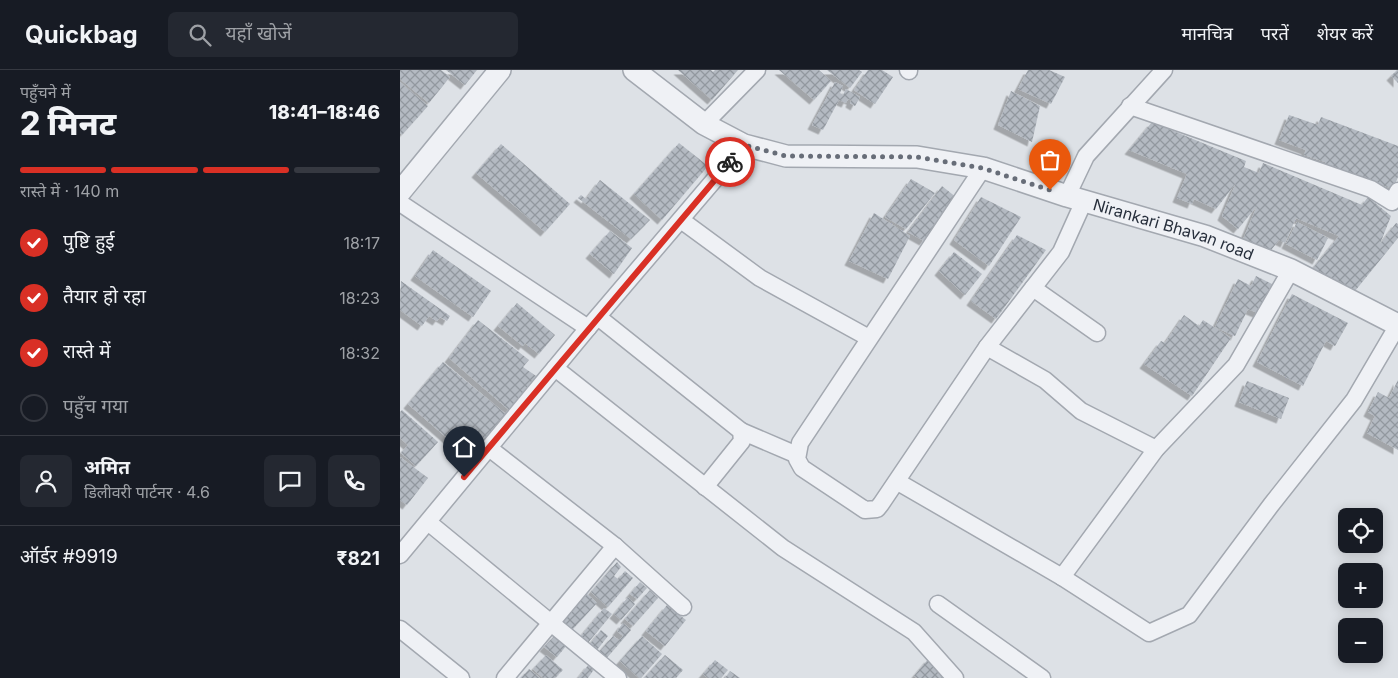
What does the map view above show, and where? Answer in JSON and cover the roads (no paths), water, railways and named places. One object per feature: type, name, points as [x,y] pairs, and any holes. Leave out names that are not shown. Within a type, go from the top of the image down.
[{"type":"street","points":[[400,192],[500,70]]},
{"type":"street","name":"Nirankari Bhavan road","points":[[634,70],[704,124],[744,145],[786,156],[917,157],[982,168],[1076,199],[1205,236],[1292,270],[1398,325]]},
{"type":"street","points":[[704,124],[757,70]]},
{"type":"street","points":[[982,168],[800,443],[797,456],[802,468],[865,510],[877,509],[898,482],[987,347],[1061,252],[1086,156],[1164,70]]},
{"type":"street","points":[[1130,106],[1370,189],[1392,202],[1398,191]]},
{"type":"street","points":[[400,555],[593,322],[744,145]]},
{"type":"street","points":[[400,203],[593,322],[741,431],[797,456]]},
{"type":"street","points":[[681,220],[760,278],[869,338]]},
{"type":"street","points":[[1062,577],[1156,448],[1236,365],[1292,270]]},
{"type":"street","points":[[1033,288],[1097,333]]},
{"type":"street","points":[[898,482],[1062,577],[1149,634],[1189,616],[1271,505],[1354,400],[1398,325]]},
{"type":"street","points":[[987,347],[1046,380],[1081,411],[1156,448]]},
{"type":"street","points":[[555,368],[783,548],[914,632],[955,678]]},
{"type":"street","points":[[705,487],[742,441],[741,431]]},
{"type":"street","points":[[489,448],[615,546],[683,607]]},
{"type":"street","points":[[428,522],[618,678]]},
{"type":"street","points":[[505,678],[615,546]]},
{"type":"street","points":[[938,604],[1042,678]]},
{"type":"street","points":[[400,629],[461,678]]}]
